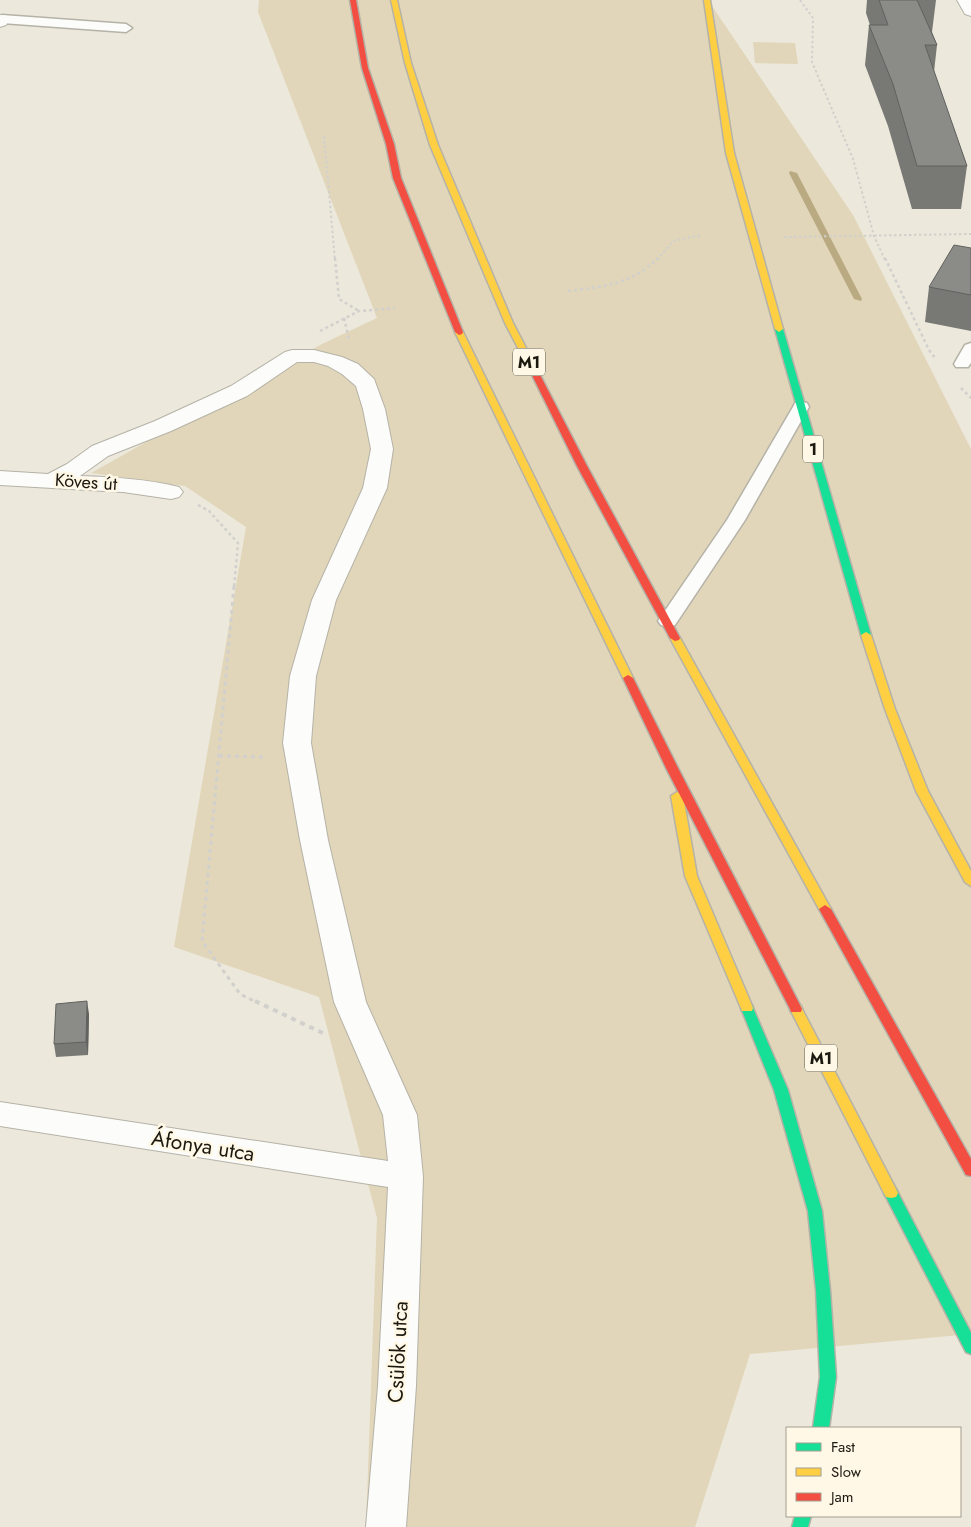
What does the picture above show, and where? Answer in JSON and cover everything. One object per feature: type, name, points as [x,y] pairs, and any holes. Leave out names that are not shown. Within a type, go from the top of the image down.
[{"type":"main road","name":"M1","points":[[353,0],[365,68],[390,144],[397,178],[455,324],[672,768],[971,1348]]},
{"type":"main road","name":"M1","points":[[394,0],[408,63],[434,145],[509,323],[582,466],[668,621],[711,704],[971,1171]]},
{"type":"main road","name":"1","points":[[707,0],[730,153],[854,597],[890,708],[922,791],[971,882]]},
{"type":"main road","points":[[672,768],[691,876],[781,1090],[815,1211],[823,1290],[828,1377],[821,1427]]},
{"type":"street","points":[[964,0],[971,11]]},
{"type":"street","name":"Csülök utca","points":[[52,480],[75,469],[100,451],[163,426],[239,390],[292,356],[314,356],[335,361],[350,369],[366,384],[374,408],[382,449],[375,488],[324,600],[303,676],[297,743],[314,840],[350,1002],[400,1115],[406,1177],[397,1386],[386,1527]]},
{"type":"street","name":"Köves út","points":[[0,478],[123,485],[171,492]]},
{"type":"street","name":"Áfonya utca","points":[[0,1114],[406,1177]]},
{"type":"lane","points":[[1,20],[126,28]]},
{"type":"lane","points":[[962,364],[971,348]]},
{"type":"lane","points":[[668,621],[736,520],[801,407]]},
{"type":"path","points":[[800,0],[813,18],[812,62],[853,159],[874,236],[928,350],[939,364]]},
{"type":"path","points":[[324,136],[339,299],[359,311]]},
{"type":"path","points":[[777,238],[971,234]]},
{"type":"path","points":[[568,292],[616,285],[642,271],[662,257],[673,241],[701,235]]},
{"type":"path","points":[[344,318],[359,311],[395,308]]},
{"type":"path","points":[[958,385],[971,398]]},
{"type":"path","points":[[171,492],[209,511],[238,543],[202,941],[240,994],[375,1058]]},
{"type":"path","points":[[219,756],[271,757]]},
{"type":"shaded area","points":[[259,0],[708,0],[853,215],[971,449],[971,1334],[750,1354],[695,1527],[366,1527],[377,1218],[319,997],[174,947],[246,527],[185,486],[91,473],[322,344],[377,318],[258,12]]},
{"type":"shaded area","points":[[753,42],[795,43],[798,64],[755,63]]},
{"type":"building","points":[[879,0],[917,0],[937,45],[925,45],[967,166],[917,166],[893,84],[869,25],[888,25]]},
{"type":"building","points":[[954,245],[971,248],[971,295],[929,287]]},
{"type":"building","points":[[87,1001],[86,1042],[54,1044],[56,1004]]},
{"type":"waterway","points":[[793,173],[858,299]]},
{"type":"traffic: fast","points":[[779,329],[866,635]]},
{"type":"traffic: fast","points":[[747,1008],[781,1090],[815,1211],[823,1290],[828,1377],[821,1427]]},
{"type":"traffic: fast","points":[[891,1193],[971,1348]]},
{"type":"traffic: fast","points":[[800,1527],[803,1517]]},
{"type":"traffic: slow","points":[[394,0],[408,63],[434,145],[509,323],[533,369]]},
{"type":"traffic: slow","points":[[707,0],[730,153],[779,329]]},
{"type":"traffic: slow","points":[[459,332],[628,678]]},
{"type":"traffic: slow","points":[[866,635],[890,709],[922,791],[971,882]]},
{"type":"traffic: slow","points":[[675,638],[825,909]]},
{"type":"traffic: slow","points":[[677,796],[691,876],[747,1008]]},
{"type":"traffic: slow","points":[[796,1009],[891,1193]]},
{"type":"traffic: jam","points":[[353,0],[365,68],[390,144],[397,178],[459,332]]},
{"type":"traffic: jam","points":[[533,369],[582,466],[675,638]]},
{"type":"traffic: jam","points":[[628,678],[796,1009]]},
{"type":"traffic: jam","points":[[825,909],[971,1171]]}]
